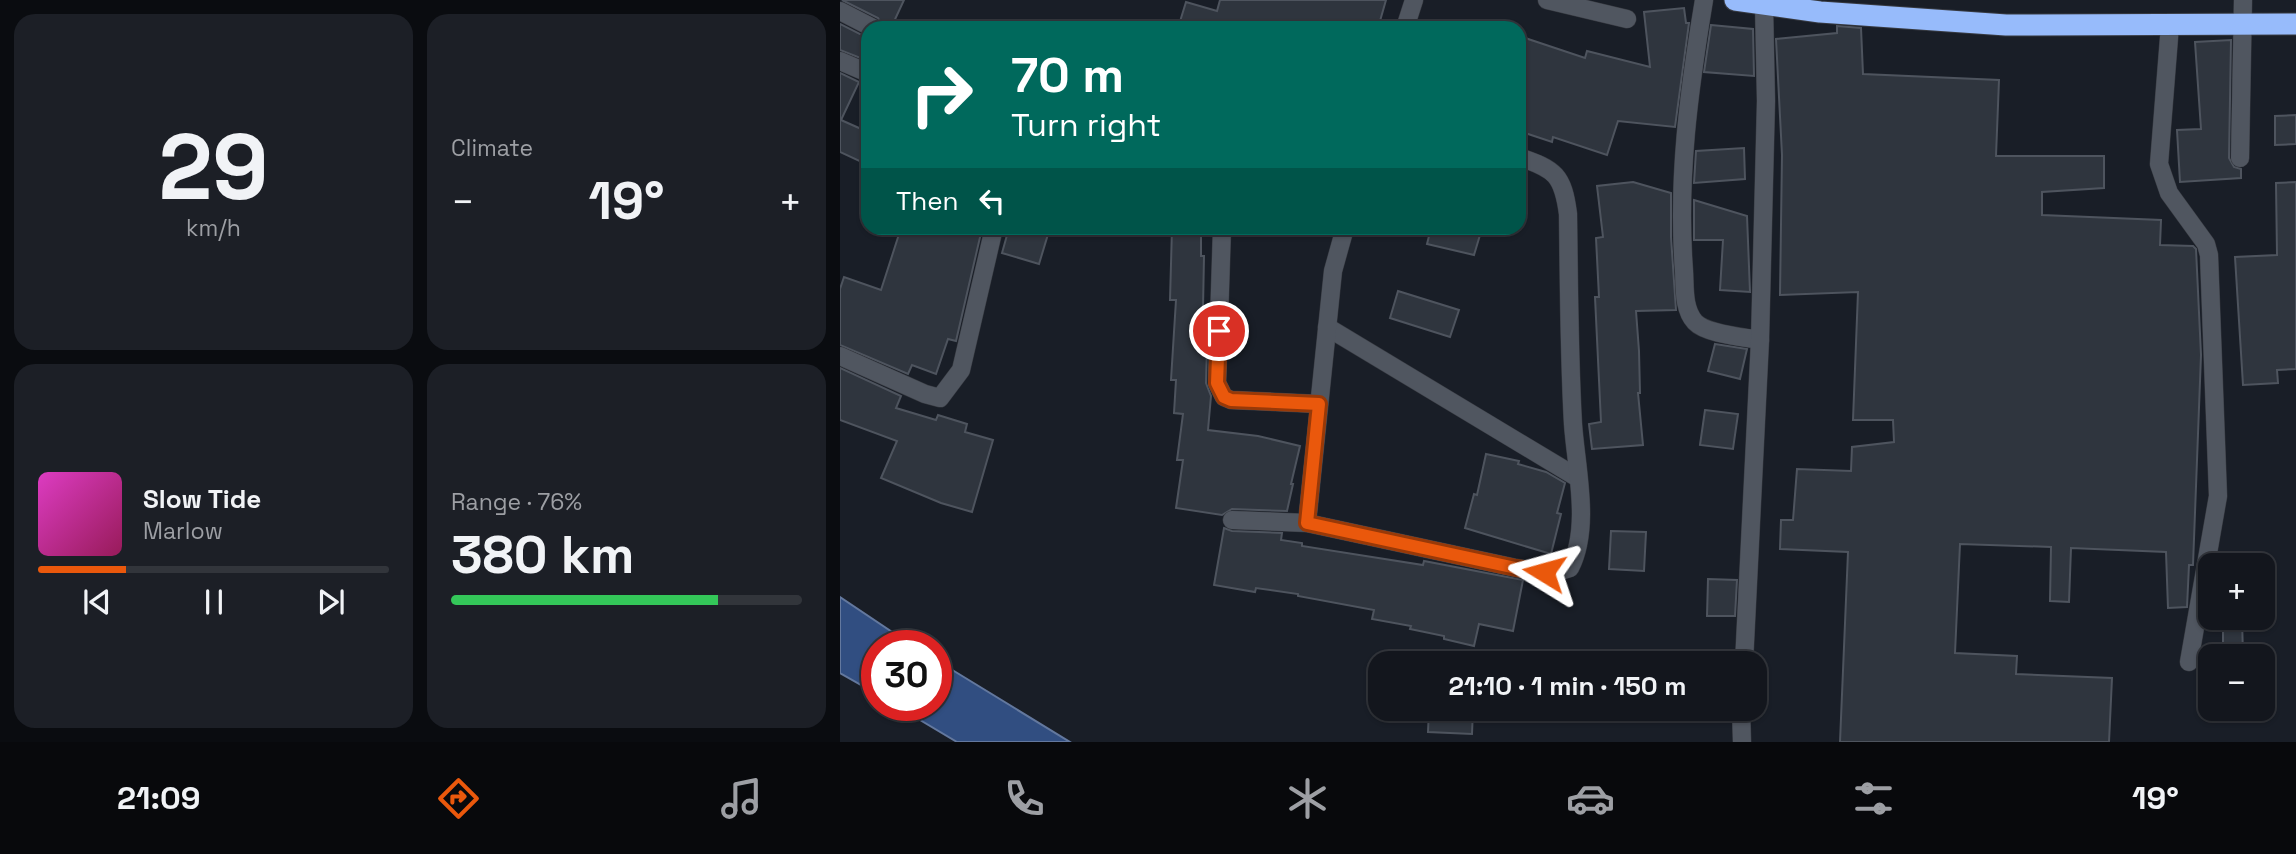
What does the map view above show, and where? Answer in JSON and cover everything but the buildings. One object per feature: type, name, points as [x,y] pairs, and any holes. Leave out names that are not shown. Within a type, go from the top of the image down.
[{"type":"highway","points":[[1735,0],[1764,5],[1798,4],[2006,25],[2296,24]]},
{"type":"street","points":[[1407,21],[1414,0]]},
{"type":"street","points":[[1547,0],[1627,19]]},
{"type":"street","points":[[2240,158],[2243,0]]},
{"type":"street","points":[[1745,651],[1760,340],[1766,101],[1764,5]]},
{"type":"street","points":[[1703,7],[1689,102],[1682,177],[1686,306],[1692,319],[1701,328],[1760,340]]},
{"type":"street","points":[[840,11],[861,22]]},
{"type":"street","points":[[2170,25],[2159,164],[2169,193],[2206,244],[2209,255],[2218,496],[2189,663]]},
{"type":"street","points":[[840,61],[861,71]]},
{"type":"street","points":[[1232,520],[1307,523],[1516,568],[1561,571],[1570,568],[1581,531],[1573,425],[1568,214],[1560,179],[1552,170],[1526,160]]},
{"type":"street","points":[[840,356],[925,394],[940,398],[961,370],[992,235]]},
{"type":"street","points":[[1222,235],[1217,383],[1224,397],[1231,400],[1319,404]]},
{"type":"street","points":[[1307,523],[1333,271],[1343,235]]},
{"type":"street","points":[[1327,327],[1578,478]]},
{"type":"street","points":[[1741,721],[1742,742]]},
{"type":"water","points":[[840,597],[889,630],[861,630],[861,685],[840,673]]},
{"type":"water","points":[[952,670],[1070,742],[957,742],[922,721],[952,721]]},
{"type":"route","points":[[1219,331],[1217,383],[1224,397],[1231,400],[1319,404],[1307,523],[1544,572]]}]
